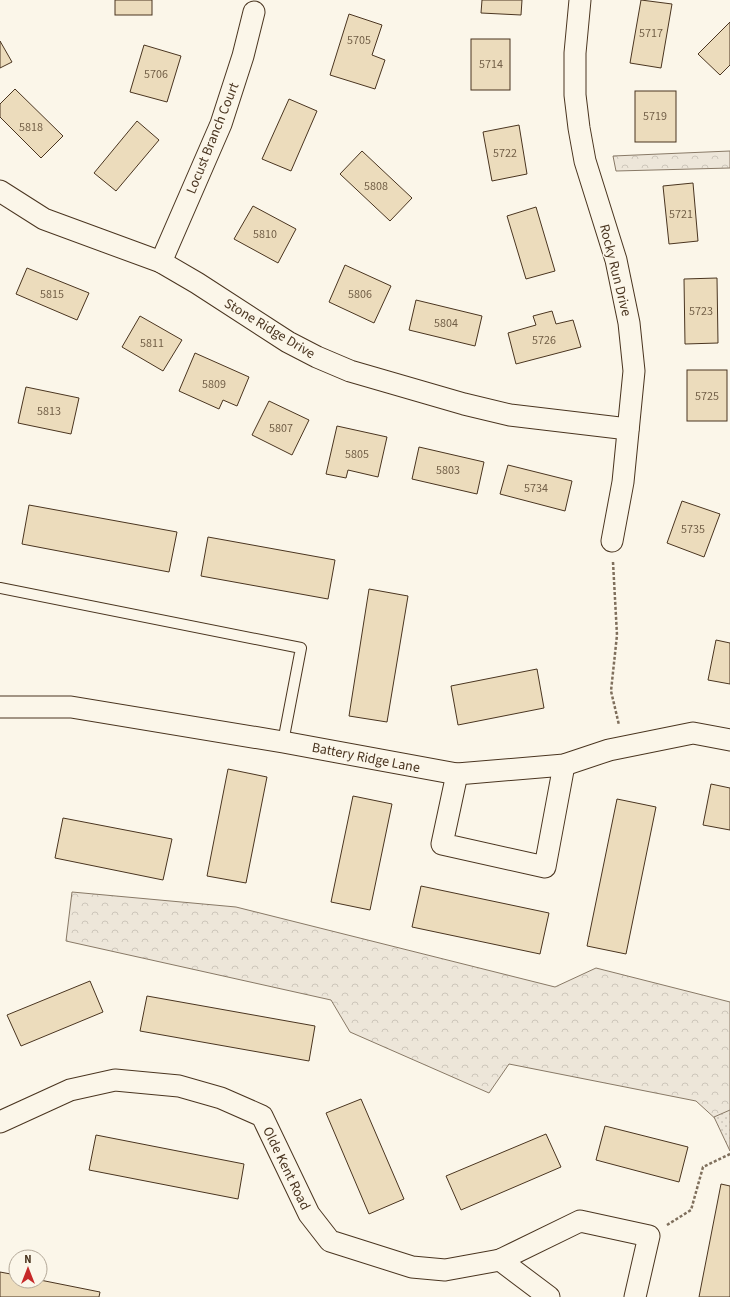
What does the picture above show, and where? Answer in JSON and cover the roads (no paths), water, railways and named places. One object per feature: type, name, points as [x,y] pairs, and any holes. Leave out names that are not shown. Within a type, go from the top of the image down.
[{"type":"street","name":"Rocky Run Drive","points":[[580,0],[575,53],[575,95],[579,128],[585,161],[616,260],[630,323],[634,371],[623,482],[612,541]]},
{"type":"street","name":"Locust Branch Court","points":[[161,262],[221,124],[243,56],[254,12]]},
{"type":"street","name":"Stone Ridge Drive","points":[[0,191],[44,219],[161,262],[197,283],[288,342],[317,357],[350,371],[464,404],[510,415],[628,429]]},
{"type":"street","name":"Battery Ridge Lane","points":[[0,707],[71,706],[283,742],[457,774],[564,765],[609,750],[693,733],[730,740]]},
{"type":"street","points":[[457,774],[442,844],[545,867],[564,765]]},
{"type":"street","name":"Olde Kent Road","points":[[0,1122],[70,1090],[115,1080],[179,1086],[221,1098],[262,1116],[309,1214],[330,1241],[412,1267],[445,1270],[500,1260],[580,1221],[649,1236],[635,1297]]},
{"type":"street","points":[[500,1260],[549,1297]]},
{"type":"lane","points":[[0,588],[301,648],[283,742]]}]
